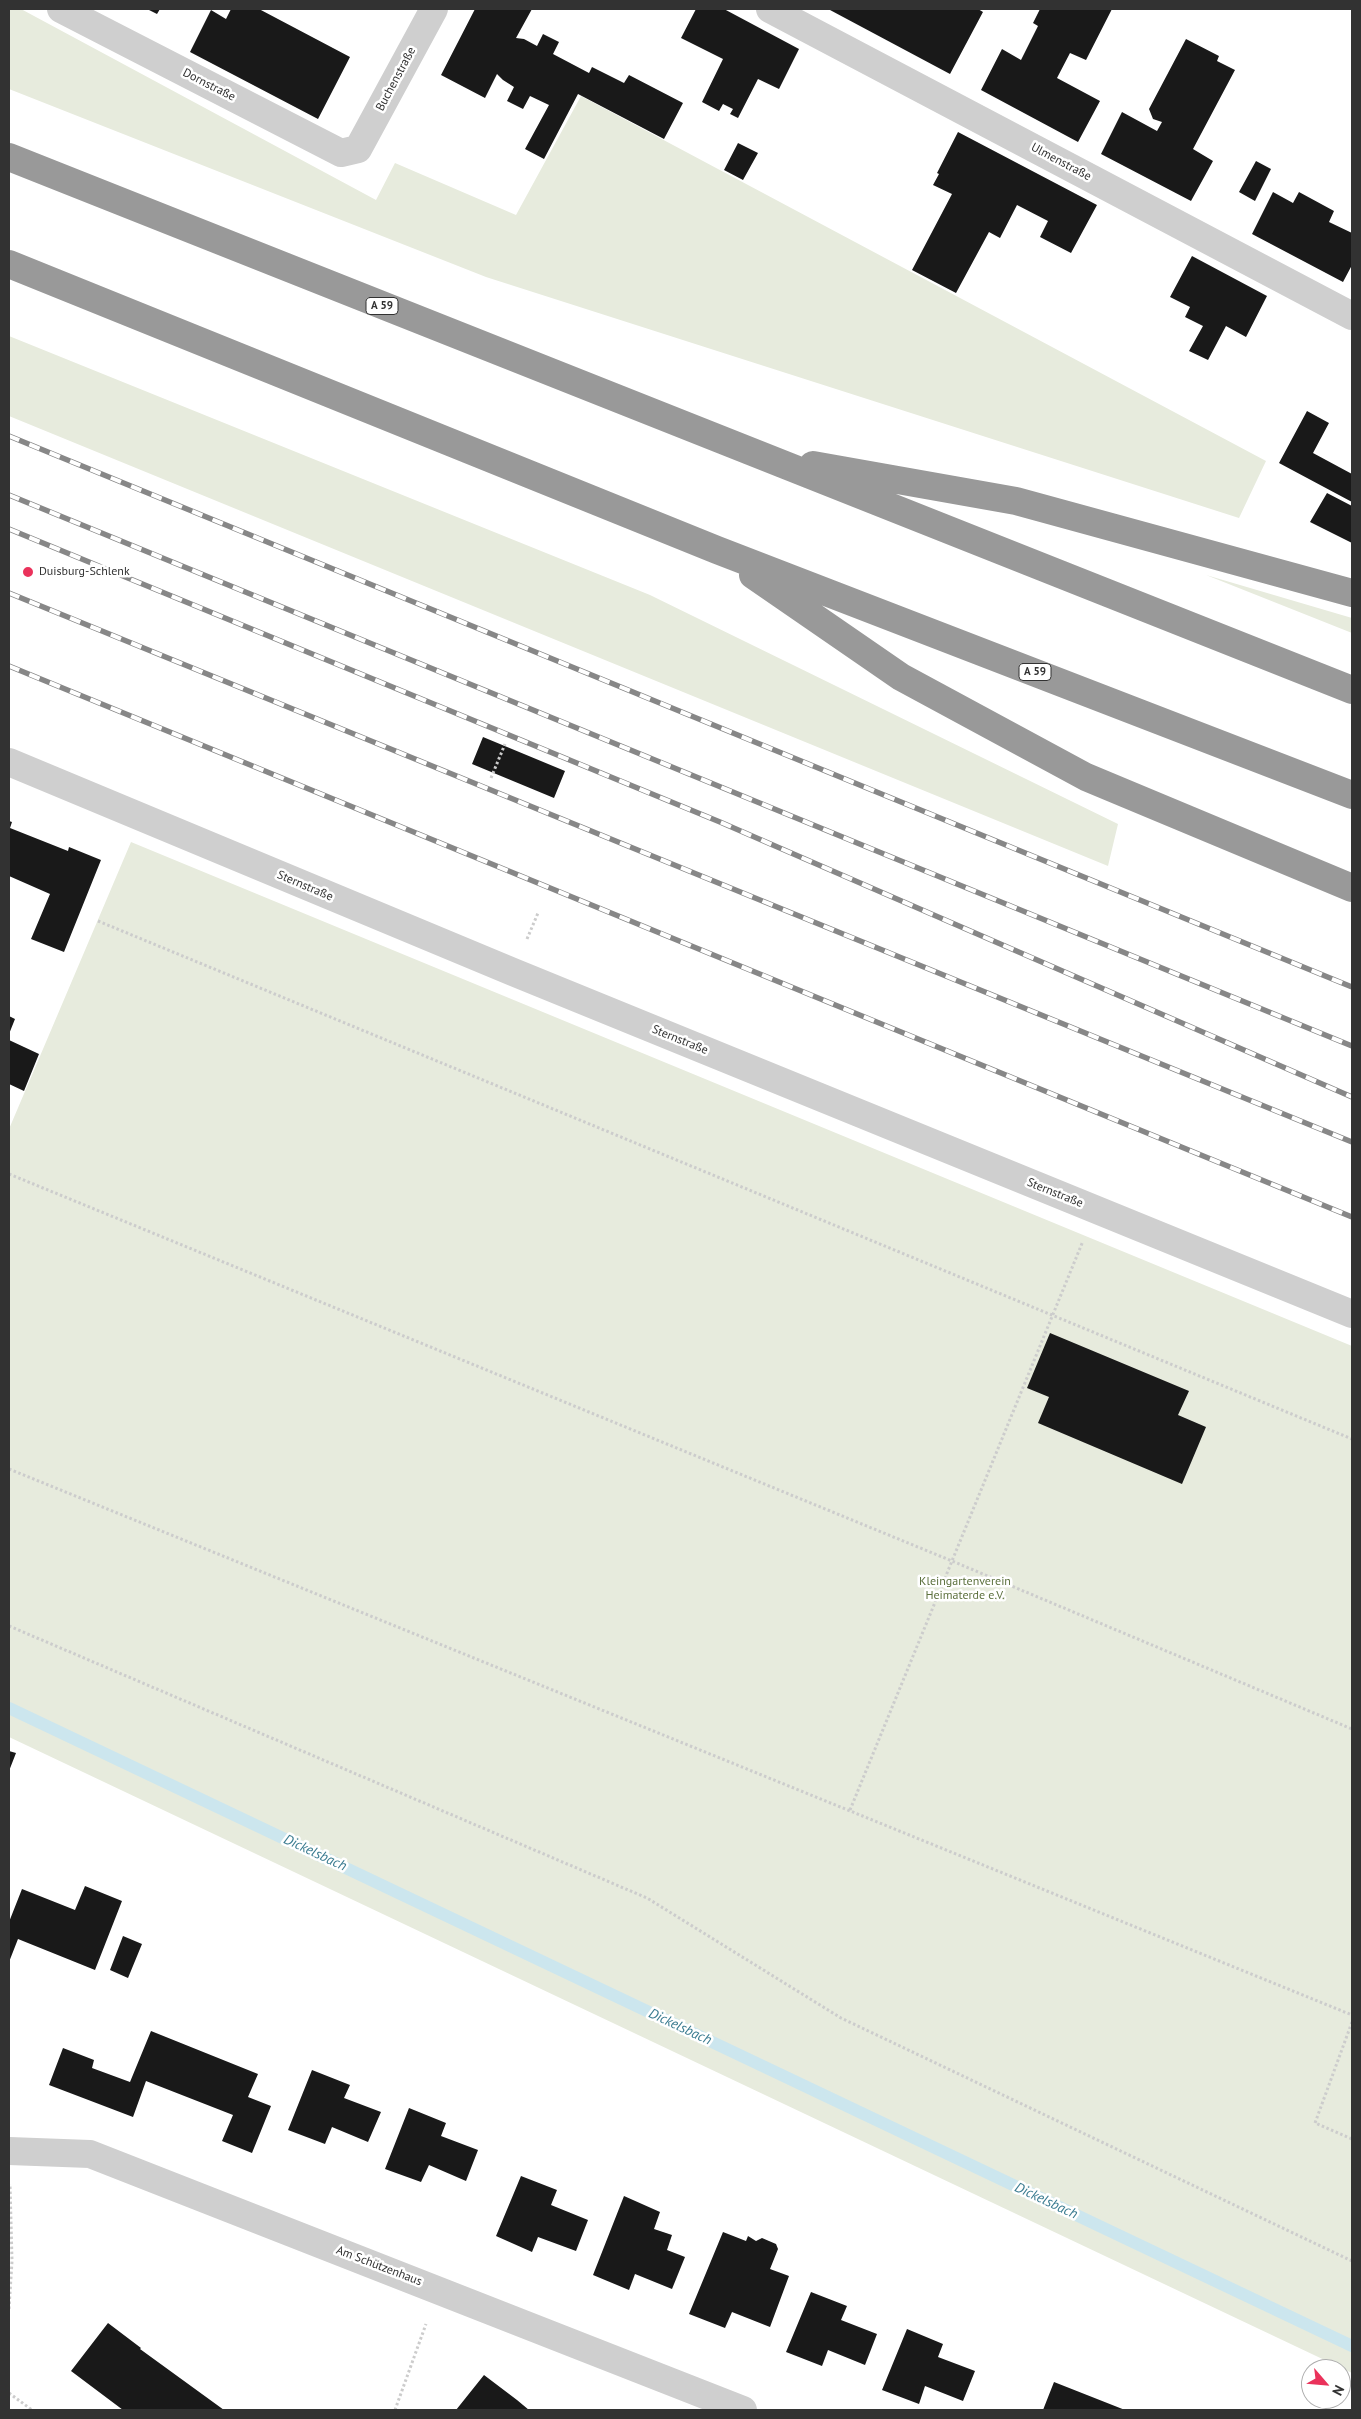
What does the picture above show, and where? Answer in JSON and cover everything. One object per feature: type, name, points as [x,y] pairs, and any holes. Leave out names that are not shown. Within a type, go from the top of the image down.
[{"type":"highway","name":"A 59","points":[[9,158],[754,455],[1352,690]]},
{"type":"highway","name":"A 59","points":[[9,264],[717,550],[1352,795]]},
{"type":"highway","name":"A 59","points":[[754,455],[1016,501],[1352,593]]},
{"type":"highway","points":[[717,550],[901,677],[1086,777],[1352,888]]},
{"type":"street","name":"Dornstraße","points":[[61,9],[341,153],[358,149]]},
{"type":"street","name":"Buchenstraße","points":[[358,149],[434,9]]},
{"type":"street","name":"Ulmenstraße","points":[[770,9],[1352,316]]},
{"type":"street","name":"Sternstraße","points":[[9,762],[504,968],[1352,1314]]},
{"type":"street","name":"Am Schützenhaus","points":[[9,2151],[90,2154],[743,2410]]},
{"type":"path","points":[[491,778],[505,744]]},
{"type":"path","points":[[98,921],[1352,1439]]},
{"type":"path","points":[[9,1174],[952,1561],[1352,1729]]},
{"type":"path","points":[[850,1810],[1085,1235]]},
{"type":"path","points":[[9,1469],[1352,2015]]},
{"type":"path","points":[[9,1626],[647,1898],[841,2018],[1352,2261]]},
{"type":"path","points":[[1352,2022],[1315,2123],[1352,2139]]},
{"type":"path","points":[[9,2174],[12,2261],[9,2308]]},
{"type":"path","points":[[395,2410],[438,2290]]},
{"type":"path","points":[[9,2393],[32,2410]]},
{"type":"green space","points":[[9,9],[21,9],[376,200],[395,163],[516,215],[581,96],[1266,461],[1239,518],[486,277],[9,89]]},
{"type":"green space","points":[[9,336],[650,595],[1118,824],[1108,866],[9,416]]},
{"type":"green space","points":[[1206,575],[1352,618],[1352,633]]},
{"type":"green space","name":"Kleingartenverein Heimaterde e.V.","points":[[131,842],[1352,1346],[1352,2373],[1351,2359],[1322,2359],[9,1737],[9,1129]]},
{"type":"building","points":[[147,9],[160,9],[157,14]]},
{"type":"building","points":[[231,9],[259,9],[350,57],[318,119],[190,52],[211,10],[226,19]]},
{"type":"building","points":[[475,9],[532,9],[516,38],[524,39],[537,46],[543,34],[559,42],[553,54],[589,73],[592,67],[624,83],[629,75],[683,103],[664,139],[578,94],[544,159],[525,149],[549,105],[530,96],[523,109],[507,101],[514,87],[497,74],[485,98],[441,75]]},
{"type":"building","points":[[696,9],[724,9],[799,49],[779,89],[758,79],[738,118],[730,114],[733,109],[723,104],[719,111],[702,102],[723,59],[681,38]]},
{"type":"building","points":[[830,9],[978,9],[983,12],[950,74]]},
{"type":"building","points":[[1040,9],[1112,9],[1086,60],[1070,53],[1057,78],[1100,101],[1078,142],[981,90],[1002,49],[1021,60],[1038,26],[1033,23]]},
{"type":"building","points":[[1186,39],[1219,56],[1217,61],[1235,70],[1193,149],[1213,161],[1191,201],[1101,154],[1122,112],[1157,131],[1162,122],[1153,119],[1149,109]]},
{"type":"building","points":[[958,132],[1097,205],[1071,253],[1040,237],[1048,221],[1017,205],[1000,238],[989,232],[956,293],[912,270],[952,194],[933,185],[939,174],[937,173]]},
{"type":"building","points":[[738,143],[758,153],[743,180],[724,170]]},
{"type":"building","points":[[1256,161],[1271,169],[1255,201],[1239,192]]},
{"type":"building","points":[[1273,192],[1293,203],[1299,192],[1334,211],[1329,222],[1352,233],[1352,265],[1343,282],[1252,234]]},
{"type":"building","points":[[1192,256],[1267,296],[1246,337],[1226,326],[1208,360],[1189,351],[1203,326],[1185,317],[1190,307],[1170,297]]},
{"type":"building","points":[[1307,411],[1329,423],[1313,453],[1352,474],[1352,502],[1279,463]]},
{"type":"building","points":[[1327,493],[1352,506],[1352,543],[1310,522]]},
{"type":"building","points":[[483,737],[565,771],[554,798],[472,764]]},
{"type":"building","points":[[9,821],[12,822],[10,828],[68,851],[69,847],[101,860],[64,952],[31,939],[50,894],[9,876]]},
{"type":"building","points":[[9,1016],[15,1019],[9,1034]]},
{"type":"building","points":[[9,1040],[39,1054],[24,1091],[9,1084]]},
{"type":"building","points":[[1050,1333],[1189,1391],[1178,1415],[1206,1427],[1182,1484],[1038,1423],[1049,1397],[1027,1388]]},
{"type":"building","points":[[9,1751],[16,1753],[9,1771]]},
{"type":"building","points":[[85,1886],[122,1901],[95,1970],[18,1939],[9,1962],[9,1922],[22,1889],[75,1910]]},
{"type":"building","points":[[123,1936],[142,1944],[128,1978],[110,1970]]},
{"type":"building","points":[[151,2031],[258,2074],[248,2097],[271,2106],[252,2153],[222,2141],[233,2115],[146,2081],[133,2117],[49,2085],[63,2048],[94,2060],[92,2068],[130,2082]]},
{"type":"building","points":[[312,2070],[350,2085],[344,2098],[381,2112],[368,2142],[332,2127],[325,2144],[288,2130]]},
{"type":"building","points":[[409,2108],[446,2123],[441,2136],[478,2150],[466,2181],[429,2165],[421,2182],[385,2169]]},
{"type":"building","points":[[521,2176],[557,2190],[551,2205],[588,2220],[576,2251],[538,2237],[532,2252],[496,2236]]},
{"type":"building","points":[[624,2196],[660,2212],[654,2229],[672,2235],[667,2250],[685,2257],[672,2289],[635,2274],[629,2290],[593,2275]]},
{"type":"building","points":[[723,2232],[746,2241],[748,2236],[756,2241],[762,2238],[776,2244],[778,2249],[770,2269],[789,2276],[770,2327],[732,2312],[725,2328],[689,2314]]},
{"type":"building","points":[[811,2292],[847,2306],[841,2320],[877,2334],[865,2365],[828,2350],[822,2366],[786,2352]]},
{"type":"building","points":[[108,2323],[140,2349],[224,2410],[123,2410],[71,2371]]},
{"type":"building","points":[[907,2329],[943,2344],[938,2357],[975,2371],[963,2401],[925,2386],[919,2404],[882,2390]]},
{"type":"building","points":[[484,2375],[517,2400],[529,2410],[456,2410]]},
{"type":"building","points":[[1054,2382],[1125,2410],[1043,2410]]},
{"type":"waterway","name":"Dickelsbach","points":[[9,1708],[1352,2346]]},
{"type":"railway","points":[[9,436],[1352,987]]},
{"type":"railway","points":[[9,495],[1352,1046]]},
{"type":"railway","points":[[9,529],[720,822],[1352,1097]]},
{"type":"railway","points":[[9,593],[1352,1142]]},
{"type":"railway","points":[[9,666],[1352,1217]]},
{"type":"place","name":"Duisburg-Schlenk","points":[[28,572]]}]
